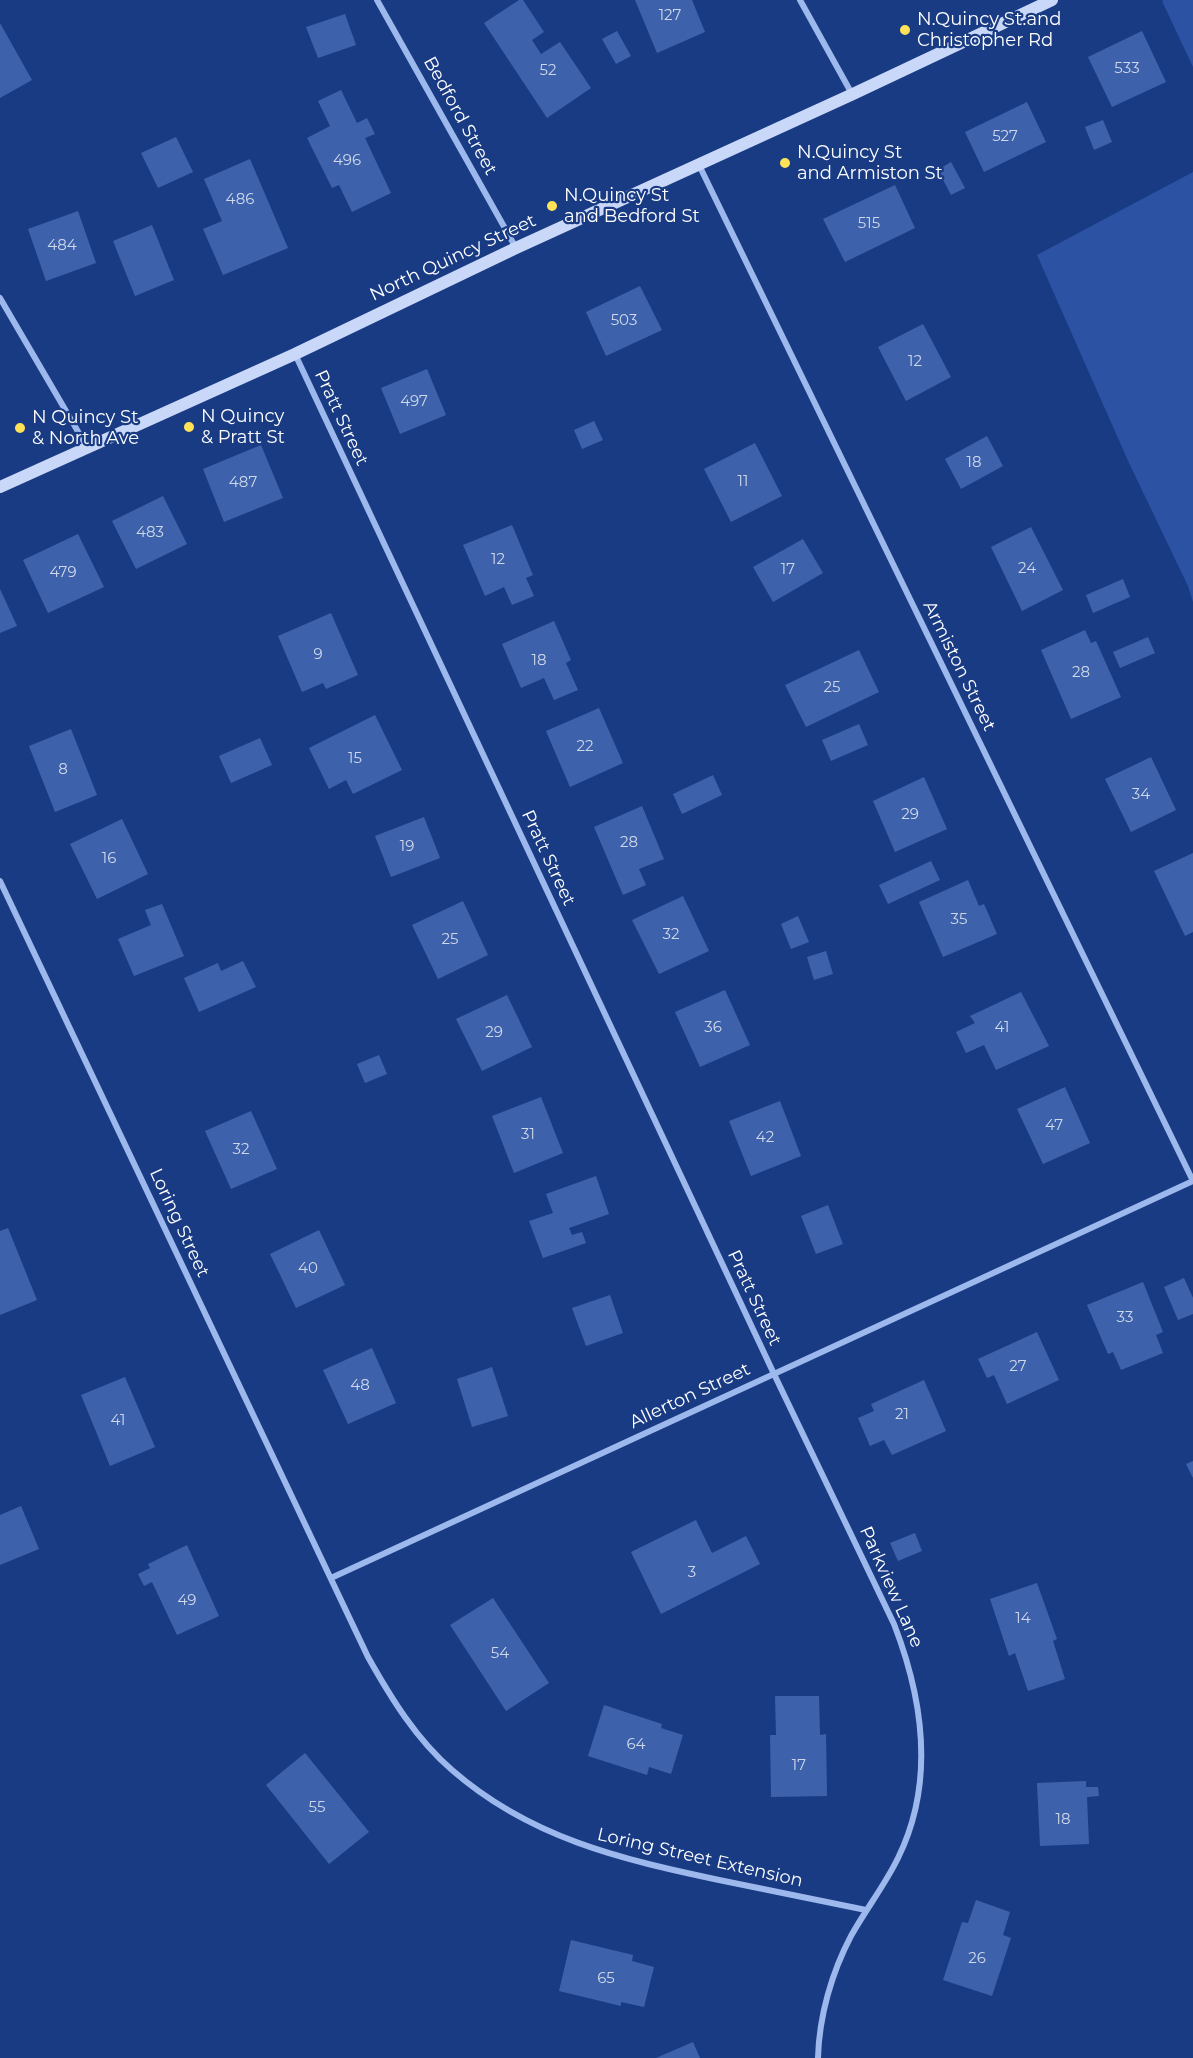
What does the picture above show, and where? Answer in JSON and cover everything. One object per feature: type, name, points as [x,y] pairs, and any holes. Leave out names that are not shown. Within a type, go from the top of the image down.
[{"type":"main road","name":"North Quincy Street","points":[[0,487],[295,354],[516,248],[1052,0]]},
{"type":"street","name":"Bedford Street","points":[[377,0],[516,248]]},
{"type":"street","points":[[800,0],[853,94]]},
{"type":"street","name":"Armiston Street","points":[[698,165],[1193,1181]]},
{"type":"street","points":[[0,298],[87,448]]},
{"type":"street","name":"Pratt Street","points":[[295,354],[774,1374]]},
{"type":"street","name":"Loring Street","points":[[0,881],[331,1578]]},
{"type":"street","name":"Allerton Street","points":[[331,1578],[1193,1181]]},
{"type":"street","name":"Parkview Lane","points":[[774,1374],[894,1624],[915,1688],[922,1747],[917,1806],[908,1836],[898,1859],[866,1910],[839,1961],[823,2020],[818,2058]]},
{"type":"street","name":"Loring Street Extension","points":[[331,1578],[368,1657],[392,1699],[418,1735],[442,1761],[487,1798],[567,1840],[609,1855],[866,1910]]},
{"type":"shaded area","points":[[1193,0],[1193,67],[1162,1]]},
{"type":"shaded area","points":[[1193,172],[1193,602],[1188,586],[1129,463],[1037,255]]},
{"type":"building","points":[[519,0],[523,0],[544,32],[532,40],[541,54],[560,42],[591,88],[547,118],[484,23]]},
{"type":"building","points":[[635,0],[692,0],[705,32],[657,53]]},
{"type":"building","points":[[345,14],[356,45],[318,58],[306,27]]},
{"type":"building","points":[[0,23],[32,80],[0,98]]},
{"type":"building","points":[[617,31],[631,56],[616,64],[602,39]]},
{"type":"building","points":[[1142,31],[1166,82],[1112,107],[1088,57]]},
{"type":"building","points":[[341,90],[357,123],[367,118],[375,134],[365,138],[391,193],[352,212],[339,185],[332,188],[307,138],[330,126],[318,101]]},
{"type":"building","points":[[1027,102],[1046,142],[984,172],[965,132]]},
{"type":"building","points":[[1103,120],[1112,142],[1094,150],[1085,127]]},
{"type":"building","points":[[176,137],[193,172],[158,188],[141,153]]},
{"type":"building","points":[[250,159],[288,248],[223,275],[203,229],[222,221],[204,179]]},
{"type":"building","points":[[951,162],[965,188],[951,195],[938,170]]},
{"type":"building","points":[[895,185],[915,228],[845,262],[823,219]]},
{"type":"building","points":[[78,211],[96,263],[46,281],[28,229]]},
{"type":"building","points":[[152,225],[174,280],[135,296],[113,241]]},
{"type":"building","points":[[640,286],[662,330],[606,356],[586,312]]},
{"type":"building","points":[[923,324],[951,377],[906,401],[878,347]]},
{"type":"building","points":[[427,369],[446,415],[400,434],[381,388]]},
{"type":"building","points":[[594,421],[603,440],[582,449],[574,430]]},
{"type":"building","points":[[987,436],[1003,466],[961,489],[945,459]]},
{"type":"building","points":[[755,443],[782,496],[731,522],[704,469]]},
{"type":"building","points":[[261,445],[283,498],[224,522],[203,469]]},
{"type":"building","points":[[163,496],[187,544],[136,569],[112,521]]},
{"type":"building","points":[[512,525],[533,575],[526,578],[534,596],[512,605],[504,587],[485,596],[463,545]]},
{"type":"building","points":[[1031,527],[1063,590],[1022,611],[991,547]]},
{"type":"building","points":[[78,534],[104,587],[48,613],[23,560]]},
{"type":"building","points":[[803,539],[823,573],[773,602],[753,567]]},
{"type":"building","points":[[1123,579],[1130,597],[1093,613],[1086,595]]},
{"type":"building","points":[[0,589],[17,626],[0,633]]},
{"type":"building","points":[[331,613],[358,675],[326,689],[323,683],[302,692],[278,636]]},
{"type":"building","points":[[554,621],[571,660],[566,663],[578,690],[554,700],[544,678],[521,688],[502,644]]},
{"type":"building","points":[[1085,630],[1091,643],[1096,641],[1121,697],[1071,719],[1041,650]]},
{"type":"building","points":[[1148,637],[1155,653],[1120,668],[1113,652]]},
{"type":"building","points":[[859,650],[879,692],[806,727],[785,685]]},
{"type":"building","points":[[599,708],[623,763],[570,787],[546,731]]},
{"type":"building","points":[[375,715],[402,770],[353,794],[346,780],[329,789],[309,748]]},
{"type":"building","points":[[859,724],[868,745],[831,761],[822,740]]},
{"type":"building","points":[[71,729],[97,795],[55,812],[29,746]]},
{"type":"building","points":[[260,738],[272,765],[231,783],[219,756]]},
{"type":"building","points":[[1151,757],[1176,810],[1131,832],[1105,779]]},
{"type":"building","points":[[713,775],[722,795],[682,814],[673,794]]},
{"type":"building","points":[[924,777],[947,829],[895,852],[873,801]]},
{"type":"building","points":[[642,806],[664,859],[639,869],[646,885],[623,895],[594,827]]},
{"type":"building","points":[[424,817],[440,858],[391,877],[375,836]]},
{"type":"building","points":[[122,819],[148,874],[97,899],[70,844]]},
{"type":"building","points":[[1193,853],[1193,932],[1185,936],[1154,871]]},
{"type":"building","points":[[931,861],[940,880],[888,904],[879,885]]},
{"type":"building","points":[[968,880],[979,906],[984,904],[997,934],[943,957],[919,902]]},
{"type":"building","points":[[683,896],[709,951],[659,974],[632,920]]},
{"type":"building","points":[[463,901],[488,955],[438,979],[412,925]]},
{"type":"building","points":[[162,904],[184,956],[134,976],[118,939],[151,925],[145,910]]},
{"type":"building","points":[[798,916],[809,942],[791,949],[781,924]]},
{"type":"building","points":[[826,951],[833,974],[814,980],[807,957]]},
{"type":"building","points":[[243,961],[256,987],[199,1012],[184,978],[218,963],[221,971]]},
{"type":"building","points":[[725,990],[750,1045],[700,1067],[675,1012]]},
{"type":"building","points":[[1021,992],[1049,1046],[996,1070],[984,1045],[966,1053],[956,1032],[975,1023],[970,1016]]},
{"type":"building","points":[[507,995],[532,1047],[482,1071],[456,1019]]},
{"type":"building","points":[[379,1055],[387,1074],[365,1083],[357,1064]]},
{"type":"building","points":[[1065,1087],[1090,1143],[1043,1164],[1017,1109]]},
{"type":"building","points":[[541,1097],[563,1153],[514,1173],[492,1116]]},
{"type":"building","points":[[780,1101],[801,1156],[751,1176],[729,1121]]},
{"type":"building","points":[[251,1111],[277,1169],[231,1189],[205,1131]]},
{"type":"building","points":[[596,1176],[609,1214],[569,1228],[572,1235],[582,1232],[586,1243],[543,1258],[529,1221],[553,1213],[546,1194]]},
{"type":"building","points":[[828,1205],[843,1244],[816,1254],[801,1216]]},
{"type":"building","points":[[8,1228],[37,1300],[0,1315],[0,1231]]},
{"type":"building","points":[[319,1230],[345,1285],[296,1308],[270,1254]]},
{"type":"building","points":[[1184,1278],[1193,1298],[1193,1314],[1178,1320],[1164,1287]]},
{"type":"building","points":[[1143,1282],[1163,1332],[1156,1335],[1163,1353],[1121,1370],[1113,1352],[1108,1354],[1087,1305]]},
{"type":"building","points":[[610,1295],[623,1333],[586,1346],[572,1308]]},
{"type":"building","points":[[1037,1332],[1059,1380],[1007,1404],[994,1375],[987,1378],[978,1359]]},
{"type":"building","points":[[372,1348],[396,1403],[348,1424],[323,1370]]},
{"type":"building","points":[[492,1367],[508,1416],[472,1427],[457,1379]]},
{"type":"building","points":[[125,1377],[155,1447],[110,1466],[81,1395]]},
{"type":"building","points":[[924,1380],[946,1431],[892,1455],[884,1440],[870,1446],[858,1418],[874,1411],[871,1404]]},
{"type":"building","points":[[1193,1461],[1193,1478],[1186,1464]]},
{"type":"building","points":[[21,1506],[39,1549],[0,1565],[0,1515]]},
{"type":"building","points":[[696,1520],[712,1553],[746,1536],[760,1564],[661,1614],[631,1552]]},
{"type":"building","points":[[915,1533],[922,1551],[898,1561],[890,1543]]},
{"type":"building","points":[[187,1545],[219,1616],[177,1635],[152,1582],[144,1586],[138,1574],[150,1568],[148,1564]]},
{"type":"building","points":[[1037,1583],[1057,1639],[1053,1641],[1065,1679],[1028,1691],[1015,1653],[1009,1656],[990,1599]]},
{"type":"building","points":[[493,1598],[549,1683],[506,1711],[450,1625]]},
{"type":"building","points":[[775,1696],[819,1696],[820,1735],[826,1734],[827,1796],[771,1797],[770,1735],[776,1735]]},
{"type":"building","points":[[604,1705],[662,1724],[661,1728],[683,1735],[671,1774],[649,1767],[647,1775],[588,1756]]},
{"type":"building","points":[[305,1753],[369,1832],[329,1864],[266,1785]]},
{"type":"building","points":[[1086,1781],[1086,1787],[1098,1787],[1099,1796],[1087,1797],[1089,1844],[1040,1846],[1037,1783]]},
{"type":"building","points":[[976,1900],[1010,1912],[1003,1935],[1011,1938],[992,1996],[943,1980],[962,1922],[968,1923]]},
{"type":"building","points":[[571,1940],[633,1955],[632,1961],[654,1967],[644,2007],[621,2002],[621,2006],[559,1991]]},
{"type":"building","points":[[693,2042],[700,2058],[656,2058]]},
{"type":"place","name":"N.Quincy St.and Christopher Rd","points":[[905,30]]},
{"type":"place","name":"N.Quincy St and Armiston St","points":[[785,163]]},
{"type":"place","name":"N.Quincy St and Bedford St","points":[[552,206]]},
{"type":"place","name":"N Quincy & Pratt St","points":[[189,427]]},
{"type":"place","name":"N Quincy St & North Ave","points":[[20,428]]}]
